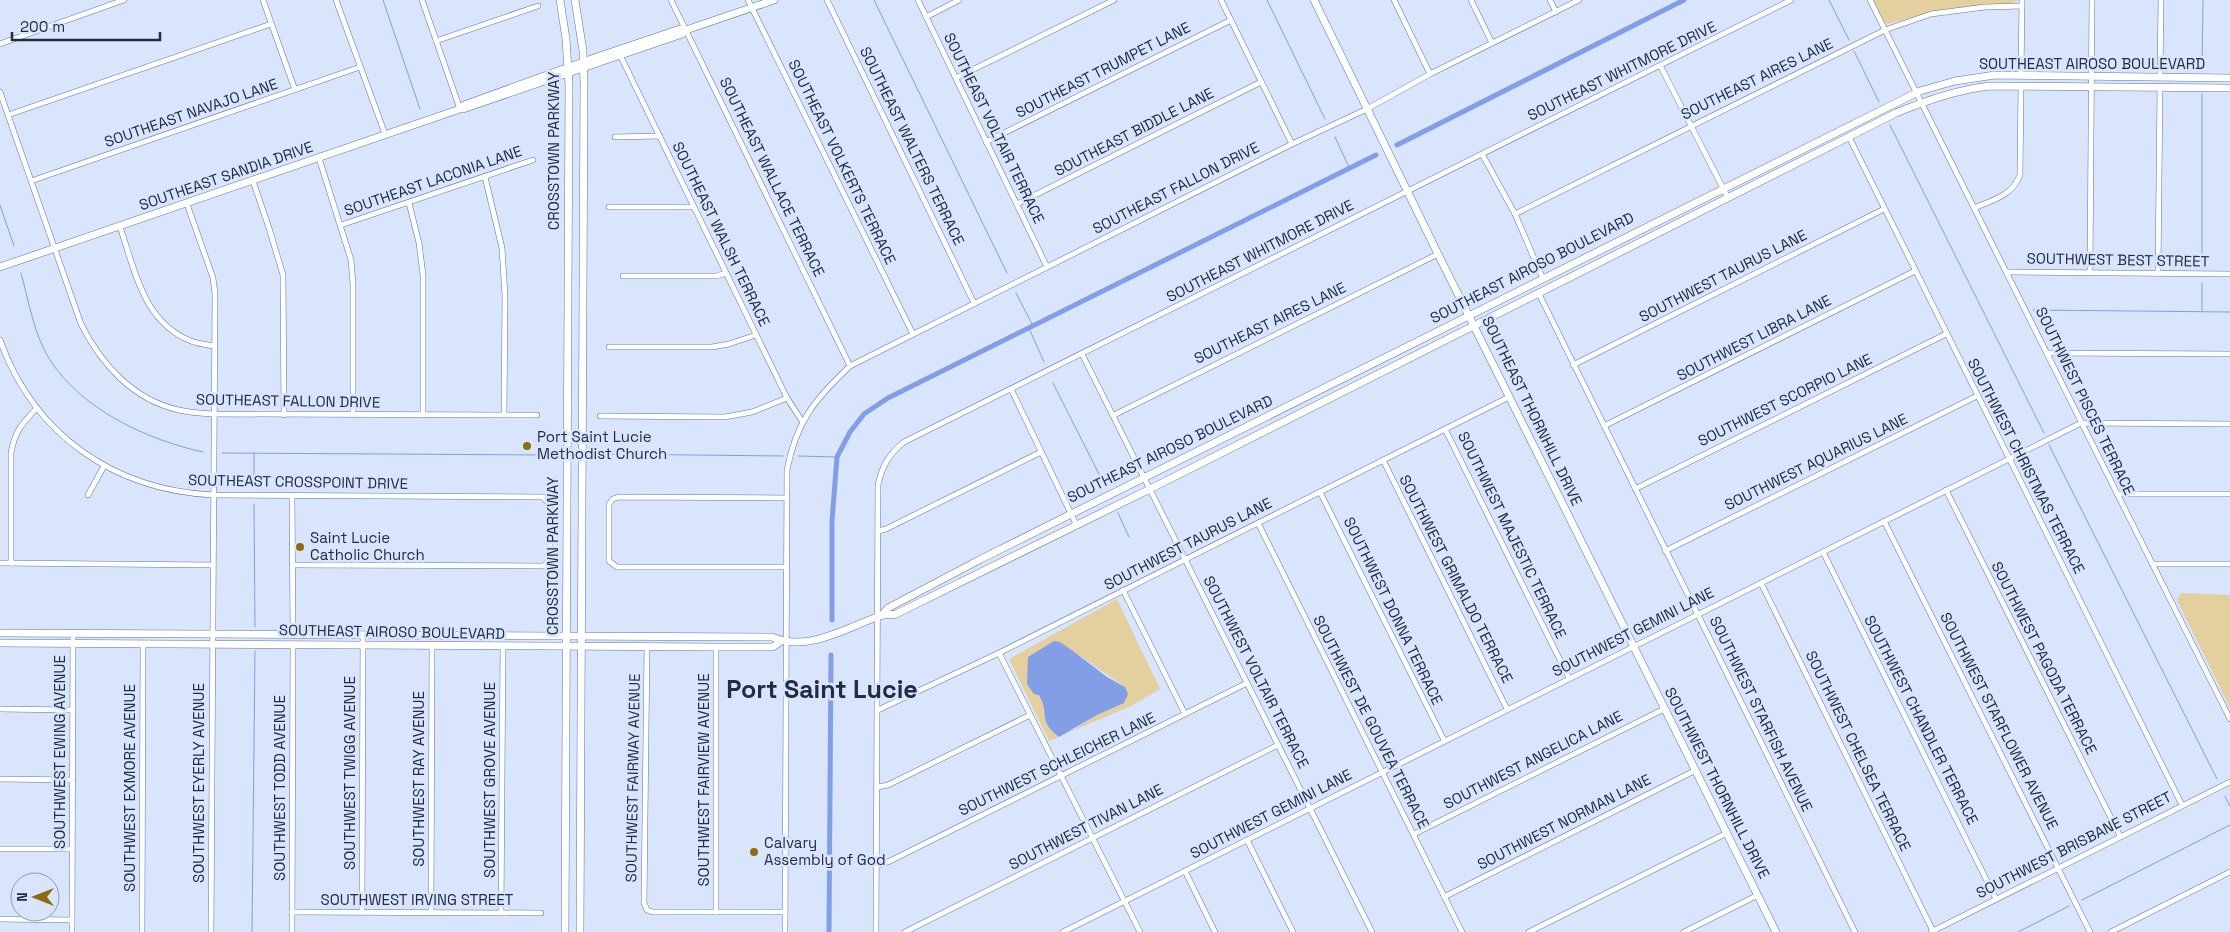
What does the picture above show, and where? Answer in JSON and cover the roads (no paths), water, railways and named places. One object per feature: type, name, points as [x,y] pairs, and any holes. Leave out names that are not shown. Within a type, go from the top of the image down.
[{"type":"main road","name":"CROSSTOWN PARKWAY","points":[[560,0],[568,71],[565,932]]},
{"type":"main road","name":"CROSSTOWN PARKWAY","points":[[575,0],[584,65],[580,932]]},
{"type":"main road","name":"SOUTHEAST SANDIA DRIVE","points":[[584,65],[621,56],[682,34],[686,30],[774,0]]},
{"type":"main road","name":"SOUTHEAST THORNHILL DRIVE","points":[[1314,0],[1407,192],[1633,646]]},
{"type":"main road","name":"SOUTHEAST SANDIA DRIVE","points":[[0,267],[187,204],[384,134],[460,109],[466,109],[680,29],[686,30]]},
{"type":"main road","name":"SOUTHEAST AIROSO BOULEVARD","points":[[880,616],[888,608],[1070,514],[1813,143],[1935,86],[1974,78],[2021,75],[2230,78]]},
{"type":"main road","name":"SOUTHEAST AIROSO BOULEVARD","points":[[0,633],[772,637],[784,641],[819,639],[841,633],[880,616],[896,614],[1150,489],[1473,324],[1922,102],[1974,88],[2091,86],[2230,88]]},
{"type":"main road","points":[[1813,143],[1818,152]]},
{"type":"main road","name":"SOUTHEAST AIROSO BOULEVARD","points":[[0,643],[773,647],[784,641]]},
{"type":"main road","name":"SOUTHWEST THORNHILL DRIVE","points":[[1633,646],[1776,932]]},
{"type":"street","points":[[0,44],[124,0]]},
{"type":"street","points":[[263,0],[295,90]]},
{"type":"street","points":[[336,0],[384,134]]},
{"type":"street","points":[[422,0],[460,109]]},
{"type":"street","name":"SOUTHEAST WALLACE TERRACE","points":[[671,0],[850,366]]},
{"type":"street","name":"SOUTHEAST VOLKERTS TERRACE","points":[[748,0],[913,334]]},
{"type":"street","name":"SOUTHEAST WALTERS TERRACE","points":[[827,0],[974,303]]},
{"type":"street","name":"SOUTHEAST VOLTAIR TERRACE","points":[[918,0],[1047,267]]},
{"type":"street","points":[[926,17],[959,0]]},
{"type":"street","points":[[956,78],[1114,0]]},
{"type":"street","points":[[1222,0],[1292,144]]},
{"type":"street","points":[[1394,0],[1430,74]]},
{"type":"street","points":[[1471,0],[1492,43]]},
{"type":"street","points":[[1550,0],[1556,12]]},
{"type":"street","name":"SOUTHEAST FALLON DRIVE","points":[[784,932],[786,498],[790,452],[802,421],[825,390],[850,366],[1292,144],[1367,109],[1430,74],[1578,0]]},
{"type":"street","name":"SOUTHEAST WHITMORE DRIVE","points":[[876,932],[880,616],[878,531],[880,478],[882,470],[894,450],[904,442],[1661,67],[1791,0]]},
{"type":"street","name":"SOUTHWEST PISCES TERRACE","points":[[1870,0],[2230,720]]},
{"type":"street","points":[[2090,272],[2092,0]]},
{"type":"street","points":[[2160,77],[2161,0]]},
{"type":"street","points":[[2021,75],[2022,3]]},
{"type":"street","name":"SOUTHEAST AIRES LANE","points":[[1515,214],[1885,30],[1931,14],[2022,3]]},
{"type":"street","points":[[436,41],[538,6]]},
{"type":"street","name":"SOUTHEAST TRUMPET LANE","points":[[986,142],[1231,20]]},
{"type":"street","points":[[8,115],[271,24]]},
{"type":"street","name":"SOUTHEAST WALSH TERRACE","points":[[621,56],[787,398],[802,421]]},
{"type":"street","name":"SOUTHEAST NAVAJO LANE","points":[[31,181],[360,66]]},
{"type":"street","points":[[1661,67],[1728,198]]},
{"type":"street","name":"SOUTHEAST BIDDLE LANE","points":[[1017,204],[1261,82]]},
{"type":"street","points":[[1974,208],[2007,194],[2016,184],[2020,175],[2021,86]]},
{"type":"street","points":[[2158,273],[2160,88]]},
{"type":"street","name":"SOUTHEAST FALLON DRIVE","points":[[0,92],[81,324],[91,344],[110,370],[131,388],[156,402],[179,411],[214,414],[537,415]]},
{"type":"street","points":[[615,137],[660,136]]},
{"type":"street","name":"SOUTHWEST CHRISTMAS TERRACE","points":[[1849,137],[2182,805]]},
{"type":"street","points":[[1482,154],[1515,214],[1543,279]]},
{"type":"street","points":[[319,158],[351,260],[353,284],[353,415]]},
{"type":"street","name":"SOUTHEAST LACONIA LANE","points":[[341,225],[533,160]]},
{"type":"street","points":[[485,177],[502,248],[505,296],[504,415]]},
{"type":"street","points":[[253,180],[270,228],[283,275],[284,415]]},
{"type":"street","points":[[409,203],[419,243],[424,275],[423,415]]},
{"type":"street","name":"SOUTHWEST EYERLY AVENUE","points":[[187,204],[213,278],[215,294],[213,346],[210,932]]},
{"type":"street","points":[[609,207],[694,207]]},
{"type":"street","name":"SOUTHWEST TAURUS LANE","points":[[1573,365],[1884,209]]},
{"type":"street","points":[[120,227],[144,297],[153,314],[169,329],[191,341],[213,346]]},
{"type":"street","name":"SOUTHEAST AIRES LANE","points":[[1114,415],[1438,254]]},
{"type":"street","name":"SOUTHWEST LIBRA LANE","points":[[1604,426],[1915,271]]},
{"type":"street","name":"SOUTHWEST BEST STREET","points":[[2007,272],[2230,274]]},
{"type":"street","points":[[622,276],[716,276],[726,273]]},
{"type":"street","name":"SOUTHWEST STARFISH AVENUE","points":[[1538,292],[1855,932]]},
{"type":"street","name":"SOUTHWEST SCORPIO LANE","points":[[1635,489],[1946,334]]},
{"type":"street","points":[[609,347],[712,347],[729,344],[756,335]]},
{"type":"street","name":"SOUTHEAST CROSSPOINT DRIVE","points":[[1,343],[18,380],[36,409],[56,430],[104,466],[153,486],[186,494],[213,495],[543,497],[550,506],[550,558],[544,566],[294,565]]},
{"type":"street","points":[[2047,353],[2230,354]]},
{"type":"street","points":[[1082,354],[1144,478]]},
{"type":"street","points":[[1011,389],[1076,524]]},
{"type":"street","name":"SOUTHWEST AQUARIUS LANE","points":[[1665,551],[1977,396]]},
{"type":"street","name":"SOUTHWEST TAURUS LANE","points":[[878,710],[1000,653],[1509,397]]},
{"type":"street","points":[[600,416],[725,417],[752,412],[787,398]]},
{"type":"street","points":[[11,563],[11,453],[14,437],[19,427],[36,409]]},
{"type":"street","name":"SOUTHWEST GEMINI LANE","points":[[1063,932],[2081,423],[2230,424]]},
{"type":"street","name":"SOUTHWEST MAJESTIC TERRACE","points":[[1446,430],[1569,678]]},
{"type":"street","points":[[878,531],[886,529],[1041,452]]},
{"type":"street","name":"SOUTHWEST GRIMALDO TERRACE","points":[[1383,460],[1507,709]]},
{"type":"street","points":[[88,495],[104,466]]},
{"type":"street","name":"SOUTHWEST VOLTAIR TERRACE","points":[[1144,478],[1372,932]]},
{"type":"street","name":"SOUTHWEST PAGODA TERRACE","points":[[1946,490],[2120,836]]},
{"type":"street","name":"SOUTHWEST DONNA TERRACE","points":[[1320,492],[1444,740]]},
{"type":"street","points":[[2117,494],[2230,494]]},
{"type":"street","points":[[292,495],[293,634]]},
{"type":"street","points":[[786,498],[618,497],[609,504],[609,561],[617,567],[786,568]]},
{"type":"street","name":"SOUTHWEST STARFLOWER AVENUE","points":[[1884,521],[2090,932]]},
{"type":"street","name":"SOUTHWEST DE GOUVEA TERRACE","points":[[1258,522],[1462,932]]},
{"type":"street","name":"SOUTHWEST CHANDLER TERRACE","points":[[1823,552],[1996,899]]},
{"type":"street","points":[[0,563],[213,565]]},
{"type":"street","points":[[2152,564],[2230,564]]},
{"type":"street","name":"SOUTHWEST CHELSEA TERRACE","points":[[1761,583],[1932,931]]},
{"type":"street","points":[[1124,590],[1185,714]]},
{"type":"street","name":"SOUTHWEST EWING AVENUE","points":[[72,932],[73,633]]},
{"type":"street","name":"SOUTHWEST TWIGG AVENUE","points":[[362,634],[362,912]]},
{"type":"street","name":"SOUTHWEST EXMORE AVENUE","points":[[142,932],[143,644]]},
{"type":"street","name":"SOUTHWEST TODD AVENUE","points":[[292,932],[293,644]]},
{"type":"street","name":"SOUTHWEST RAY AVENUE","points":[[431,913],[432,645]]},
{"type":"street","name":"SOUTHWEST GROVE AVENUE","points":[[501,913],[503,646]]},
{"type":"street","name":"SOUTHWEST FAIRWAY AVENUE","points":[[647,647],[644,903],[647,910],[652,912],[716,912]]},
{"type":"street","name":"SOUTHWEST FAIRVIEW AVENUE","points":[[716,647],[716,912]]},
{"type":"street","points":[[1000,653],[1140,932]]},
{"type":"street","name":"SOUTHWEST SCHLEICHER LANE","points":[[877,866],[1061,777],[1247,683]]},
{"type":"street","points":[[0,709],[72,710]]},
{"type":"street","name":"SOUTHWEST ANGELICA LANE","points":[[1414,834],[1664,709]]},
{"type":"street","points":[[878,787],[888,785],[1030,715]]},
{"type":"street","name":"SOUTHWEST TIVAN LANE","points":[[905,932],[1278,745]]},
{"type":"street","name":"SOUTHWEST NORMAN LANE","points":[[1444,897],[1696,770]]},
{"type":"street","points":[[0,779],[72,780]]},
{"type":"street","name":"SOUTHWEST BRISBANE STREET","points":[[1932,931],[2230,782]]},
{"type":"street","points":[[1529,932],[1727,833]]},
{"type":"street","points":[[1247,840],[1293,932]]},
{"type":"street","points":[[0,849],[72,849]]},
{"type":"street","points":[[1185,871],[1215,932]]},
{"type":"street","points":[[2111,932],[2230,872]]},
{"type":"street","points":[[1684,932],[1758,895]]},
{"type":"street","name":"SOUTHWEST IRVING STREET","points":[[292,912],[541,913]]},
{"type":"street","points":[[716,912],[785,912]]},
{"type":"street","points":[[0,920],[72,920]]},
{"type":"water","points":[[1054,641],[1060,642],[1107,677],[1125,687],[1128,694],[1124,703],[1097,715],[1059,737],[1048,726],[1039,695],[1034,694],[1027,684],[1028,657]]},
{"type":"waterway","points":[[383,0],[420,109]]},
{"type":"waterway","points":[[874,0],[1007,273]]},
{"type":"waterway","points":[[1267,0],[1325,119]]},
{"type":"waterway","points":[[1397,145],[1684,0]]},
{"type":"waterway","points":[[1829,0],[1849,40]]},
{"type":"waterway","points":[[2202,71],[2203,0]]},
{"type":"waterway","points":[[1854,51],[1879,102]]},
{"type":"waterway","points":[[2202,94],[2202,266]]},
{"type":"waterway","points":[[1890,125],[2044,433]]},
{"type":"waterway","points":[[1335,137],[1349,167]]},
{"type":"waterway","points":[[832,620],[832,521],[837,457],[850,432],[864,414],[888,398],[1376,155]]},
{"type":"waterway","points":[[0,205],[14,246]]},
{"type":"waterway","points":[[21,273],[32,318],[44,350],[64,378],[80,394],[98,408],[139,431],[160,440],[203,452]]},
{"type":"waterway","points":[[2202,283],[2202,312]]},
{"type":"waterway","points":[[1016,293],[1033,326]]},
{"type":"waterway","points":[[2033,310],[2230,312]]},
{"type":"waterway","points":[[1029,328],[1044,362]]},
{"type":"waterway","points":[[1053,383],[1106,488]]},
{"type":"waterway","points":[[2049,445],[2217,779]]},
{"type":"waterway","points":[[222,453],[544,455]]},
{"type":"waterway","points":[[254,453],[254,485]]},
{"type":"waterway","points":[[603,454],[783,456]]},
{"type":"waterway","points":[[798,456],[837,457]]},
{"type":"waterway","points":[[254,504],[255,627]]},
{"type":"waterway","points":[[1118,513],[1129,537]]},
{"type":"waterway","points":[[252,932],[255,651]]},
{"type":"waterway","points":[[829,932],[831,655]]},
{"type":"waterway","points":[[2225,796],[2230,806]]},
{"type":"waterway","points":[[2082,900],[2230,825]]},
{"type":"waterway","points":[[2018,932],[2069,906]]},
{"type":"place","name":"Port Saint Lucie Methodist Church","points":[[527,446]]},
{"type":"place","name":"Saint Lucie Catholic Church","points":[[300,547]]},
{"type":"place","name":"Calvary Assembly of God","points":[[754,852]]},
{"type":"district","name":"Port Saint Lucie","points":[[822,689]]}]
